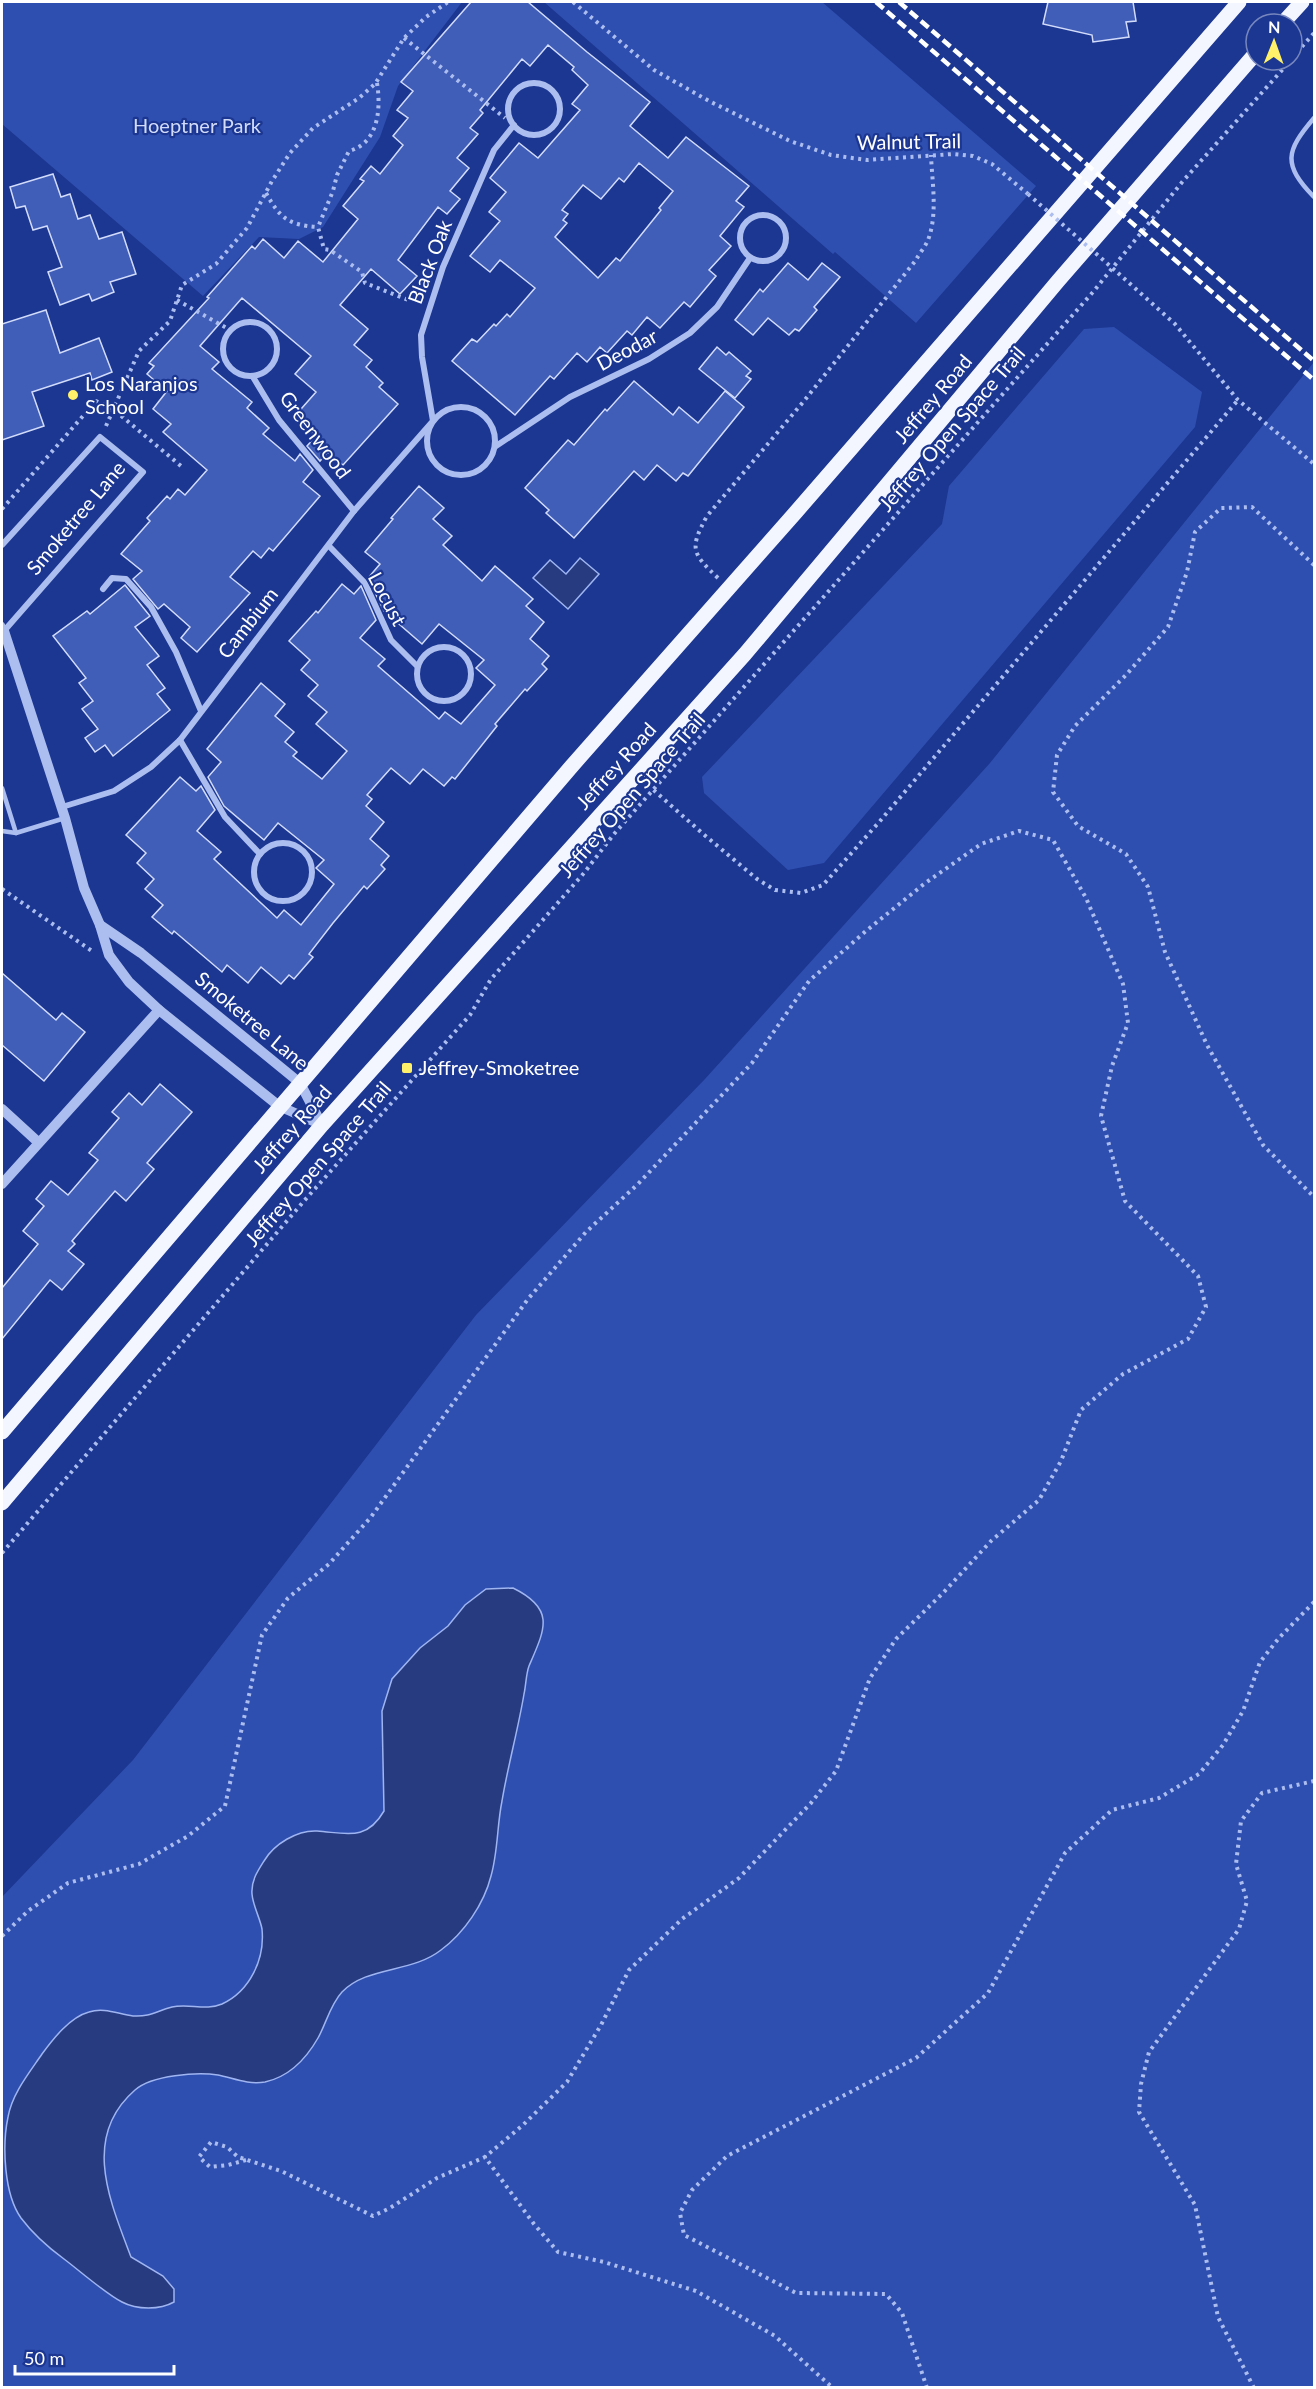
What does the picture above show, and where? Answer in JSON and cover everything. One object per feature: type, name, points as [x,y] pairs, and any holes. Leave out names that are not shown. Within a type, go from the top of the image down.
[{"type":"main road","name":"Jeffrey Road","points":[[2,1432],[279,1106],[727,587],[796,512],[1239,2]]},
{"type":"main road","name":"Jeffrey Road","points":[[2,1503],[322,1125],[636,776],[825,561],[1058,281],[1244,67]]},
{"type":"street","points":[[527,84],[544,84],[557,95],[561,111],[558,120],[546,132],[529,135],[514,125],[510,118],[509,101],[519,87],[527,84]]},
{"type":"street","name":"Black Oak","points":[[433,421],[422,357],[421,335],[443,267],[494,150],[514,125]]},
{"type":"street","points":[[763,215],[777,220],[782,226],[786,240],[780,254],[766,261],[750,258],[741,246],[741,232],[744,225],[749,220],[763,215]]},
{"type":"street","name":"Deodar","points":[[433,421],[428,431],[427,442],[429,453],[435,463],[443,470],[453,474],[465,475],[475,472],[485,466],[496,446],[570,397],[649,359],[690,333],[717,307],[750,258]]},
{"type":"street","name":"Greenwood","points":[[230,330],[237,325],[256,323],[272,333],[276,341],[275,360],[262,374],[253,377],[279,420],[354,511]]},
{"type":"street","points":[[230,330],[222,345],[225,362],[237,374],[253,377]]},
{"type":"street","points":[[433,421],[450,408],[462,406],[474,408],[484,414],[491,423],[496,434],[496,446]]},
{"type":"street","name":"Cambium","points":[[64,813],[114,791],[151,767],[180,740],[354,511],[433,421]]},
{"type":"street","name":"Smoketree Lane","points":[[2,545],[100,437],[143,472],[3,628],[64,813],[84,888],[100,925],[109,955],[129,982],[159,1010],[279,1106],[322,1125]]},
{"type":"street","name":"Locust","points":[[329,546],[365,583],[391,640],[417,666]]},
{"type":"street","points":[[104,589],[112,578],[126,579],[151,607],[176,652],[201,711]]},
{"type":"street","name":"Locust","points":[[445,646],[454,648],[468,661],[471,678],[463,694],[455,699],[438,701],[423,692],[416,675],[417,666],[428,652],[445,646]]},
{"type":"street","points":[[180,740],[225,817],[260,854]]},
{"type":"street","points":[[277,843],[297,846],[310,860],[311,880],[307,889],[291,900],[273,899],[265,894],[255,879],[254,870],[260,854],[277,843]]},
{"type":"street","name":"Smoketree Lane","points":[[100,925],[150,961],[300,1083],[322,1125]]},
{"type":"street","points":[[2,1184],[159,1010]]},
{"type":"street","points":[[2,1109],[38,1142]]},
{"type":"lane","points":[[1314,118],[1300,134],[1291,154],[1292,171],[1314,197]]},
{"type":"lane","points":[[2,788],[16,833]]},
{"type":"lane","points":[[2,831],[16,833],[64,813]]},
{"type":"path","points":[[100,437],[139,351],[170,321],[182,285],[216,264],[247,228],[290,153],[313,128],[359,98],[377,81],[404,39],[426,17],[448,2]]},
{"type":"path","name":"Walnut Trail","points":[[573,2],[654,70],[709,101],[790,141],[831,155],[867,160],[953,154],[973,156],[992,164],[1175,324],[1238,400],[1314,464]]},
{"type":"path","name":"Jeffrey Open Space Trail","points":[[1304,44],[1314,33]]},
{"type":"path","points":[[404,39],[514,125]]},
{"type":"path","name":"Jeffrey Open Space Trail","points":[[2,1553],[304,1201],[470,1015],[490,979],[584,873],[614,834],[1093,292],[1183,181],[1279,72]]},
{"type":"path","points":[[377,81],[380,103],[378,118],[372,134],[360,148],[349,151],[337,175],[318,227],[324,249],[330,250],[353,268],[362,272],[365,283],[411,301]]},
{"type":"path","points":[[727,587],[697,556],[695,545],[706,516],[804,401],[916,260],[927,240],[931,224],[933,197],[931,155]]},
{"type":"path","points":[[266,192],[277,212],[290,222],[318,227]]},
{"type":"path","points":[[177,300],[230,330]]},
{"type":"path","points":[[636,776],[655,790],[702,834],[775,890],[801,893],[823,885],[1238,400]]},
{"type":"path","points":[[1314,565],[1252,507],[1221,508],[1195,532],[1187,572],[1168,627],[1126,675],[1075,726],[1057,754],[1053,792],[1078,826],[1126,854],[1148,887],[1166,952],[1207,1045],[1263,1144],[1314,1197]]},
{"type":"path","points":[[2,1936],[28,1911],[68,1883],[139,1863],[188,1836],[225,1806],[262,1635],[288,1598],[328,1564],[371,1517],[528,1299],[586,1232],[638,1184],[752,1063],[808,981],[924,884],[981,844],[1019,831],[1053,840],[1086,898],[1123,984],[1128,1023],[1112,1066],[1101,1116],[1125,1201],[1198,1276],[1206,1307],[1188,1339],[1123,1374],[1081,1410],[1062,1461],[1039,1500],[991,1541],[944,1593],[896,1639],[870,1678],[836,1772],[739,1878],[682,1918],[629,1970],[601,2025],[567,2082],[523,2125],[485,2157],[437,2178],[390,2208],[373,2216],[281,2171],[238,2157],[227,2147],[211,2142],[200,2157],[210,2168],[246,2160]]},
{"type":"path","points":[[2,889],[92,951]]},
{"type":"path","points":[[927,2388],[902,2313],[886,2294],[796,2293],[684,2235],[680,2213],[692,2190],[727,2156],[916,2058],[988,1994],[1065,1853],[1112,1809],[1159,1798],[1199,1774],[1223,1745],[1243,1711],[1260,1662],[1279,1638],[1314,1602]]},
{"type":"path","points":[[1254,2388],[1218,2317],[1195,2205],[1139,2112],[1141,2084],[1149,2052],[1239,1929],[1247,1901],[1236,1864],[1241,1821],[1262,1793],[1314,1781]]},
{"type":"path","points":[[485,2157],[534,2224],[558,2252],[604,2262],[696,2291],[775,2336],[833,2388]]},
{"type":"green space","name":"Hoeptner Park","points":[[2,2],[462,2],[398,86],[380,137],[323,227],[299,239],[259,237],[203,296],[2,124]]},
{"type":"green space","points":[[544,2],[822,2],[1036,186],[916,323],[835,252],[833,254]]},
{"type":"green space","points":[[1114,327],[1202,392],[1195,427],[824,863],[788,870],[704,793],[702,777],[942,524],[949,486],[1084,329]]},
{"type":"green space","points":[[1314,362],[1314,2387],[2,2388],[2,1897],[133,1760],[476,1315],[705,1079],[990,763]]},
{"type":"shaded area","points":[[580,558],[599,574],[568,609],[533,578],[550,560],[566,574]]},
{"type":"shaded area","points":[[513,1588],[536,1604],[543,1621],[542,1631],[527,1672],[522,1707],[500,1810],[493,1867],[488,1887],[478,1907],[458,1935],[441,1950],[417,1963],[364,1978],[342,1992],[334,2003],[313,2046],[296,2066],[281,2076],[265,2082],[253,2083],[218,2075],[187,2074],[163,2078],[135,2090],[118,2108],[109,2128],[104,2149],[105,2170],[115,2214],[131,2257],[163,2276],[174,2289],[174,2302],[168,2305],[148,2308],[122,2302],[47,2245],[26,2224],[15,2208],[8,2183],[5,2142],[10,2108],[17,2092],[51,2042],[62,2029],[82,2015],[100,2010],[139,2016],[178,2006],[216,2006],[240,1991],[254,1973],[261,1952],[262,1929],[254,1903],[252,1885],[268,1855],[287,1839],[302,1833],[317,1831],[355,1833],[363,1831],[377,1821],[384,1811],[382,1711],[392,1679],[420,1648],[448,1626],[465,1605],[486,1589]]},
{"type":"building","points":[[471,2],[528,2],[650,102],[630,126],[668,158],[686,137],[749,186],[736,201],[744,207],[720,236],[731,246],[709,270],[716,276],[690,307],[684,302],[660,328],[647,317],[632,335],[627,331],[607,353],[600,347],[587,362],[577,353],[554,379],[550,376],[515,415],[452,361],[472,339],[477,342],[507,314],[510,317],[535,288],[500,260],[490,272],[470,256],[500,221],[489,212],[506,192],[490,178],[519,143],[538,158],[580,110],[572,104],[588,85],[572,70],[574,67],[548,45],[530,66],[522,59],[480,110],[483,113],[470,128],[478,134],[457,158],[469,168],[450,191],[460,199],[447,214],[438,207],[398,260],[417,276],[400,294],[371,269],[340,305],[368,329],[354,345],[372,360],[366,367],[383,383],[379,387],[398,404],[343,465],[328,452],[320,461],[307,446],[316,436],[294,417],[316,392],[295,374],[311,356],[242,298],[200,346],[219,362],[212,369],[252,402],[247,408],[269,428],[263,434],[295,461],[300,454],[313,470],[303,482],[320,496],[273,551],[269,548],[261,558],[253,551],[230,577],[250,593],[197,652],[181,638],[190,627],[164,604],[158,609],[133,579],[142,571],[121,554],[150,521],[147,518],[167,496],[170,499],[178,489],[185,495],[207,470],[163,432],[171,424],[153,409],[167,391],[147,374],[154,366],[149,363],[209,298],[207,297],[252,246],[255,249],[263,239],[284,258],[298,241],[323,262],[358,219],[343,206],[364,181],[360,179],[371,166],[380,174],[403,145],[393,136],[408,118],[397,110],[413,91],[401,82]],"holes":[[[639,163],[673,191],[659,208],[661,210],[620,261],[616,258],[598,278],[555,237],[567,223],[563,220],[568,214],[562,210],[583,185],[601,199],[619,178],[624,182]]]},
{"type":"building","points":[[1048,2],[1133,2],[1136,21],[1126,22],[1129,37],[1093,42],[1092,35],[1043,24]]},
{"type":"building","points":[[53,174],[61,197],[70,194],[78,219],[90,215],[99,239],[122,232],[136,274],[110,282],[114,292],[92,301],[89,294],[60,305],[48,272],[62,267],[47,226],[33,230],[25,206],[16,208],[10,187]]},
{"type":"building","points":[[788,263],[808,280],[822,263],[840,277],[814,307],[817,310],[799,331],[795,329],[789,335],[768,318],[753,335],[735,320],[760,289],[763,292]]},
{"type":"building","points":[[46,310],[60,353],[99,338],[112,372],[92,380],[90,373],[32,392],[44,426],[2,440],[2,324]]},
{"type":"building","points":[[717,347],[726,355],[729,352],[751,371],[746,376],[751,379],[735,398],[699,369]]},
{"type":"building","points":[[634,381],[673,415],[679,407],[698,423],[725,391],[744,407],[688,476],[683,473],[676,481],[657,465],[644,480],[634,471],[574,538],[546,513],[549,510],[525,488],[568,440],[574,445],[605,409],[607,411]]},
{"type":"building","points":[[419,486],[444,508],[433,519],[452,536],[443,545],[482,581],[495,566],[533,599],[526,606],[544,622],[530,639],[549,656],[542,664],[547,669],[527,691],[525,689],[495,724],[497,726],[455,779],[452,777],[444,786],[423,769],[410,784],[391,768],[367,795],[372,799],[366,806],[384,822],[370,839],[389,856],[381,865],[385,869],[367,889],[364,886],[333,923],[309,954],[313,957],[294,979],[289,975],[281,984],[261,967],[248,983],[227,965],[222,972],[174,931],[172,934],[152,917],[163,905],[145,889],[154,879],[137,863],[146,853],[126,835],[180,777],[196,791],[201,786],[215,810],[197,831],[221,852],[214,859],[277,918],[284,910],[301,925],[334,884],[316,868],[324,860],[278,823],[264,840],[224,806],[208,777],[221,762],[207,749],[261,683],[285,704],[275,716],[294,732],[285,742],[297,752],[293,756],[322,779],[347,751],[316,724],[327,712],[308,696],[318,685],[301,670],[310,660],[289,641],[316,611],[318,613],[342,584],[354,594],[361,586],[376,620],[360,638],[385,659],[378,666],[439,719],[445,712],[461,724],[495,685],[476,668],[484,660],[439,624],[422,644],[384,611],[368,578],[380,564],[365,552]]},
{"type":"building","points":[[125,585],[150,616],[135,627],[159,656],[147,665],[165,688],[157,694],[170,710],[113,756],[105,745],[95,752],[85,738],[98,729],[82,709],[93,701],[79,683],[86,678],[53,636],[87,611],[90,614]]},
{"type":"building","points":[[2,973],[56,1020],[62,1013],[85,1032],[44,1081],[2,1045]]},
{"type":"building","points":[[160,1084],[192,1112],[147,1163],[154,1169],[126,1201],[115,1191],[72,1241],[75,1244],[68,1251],[84,1264],[62,1290],[50,1280],[2,1339],[2,1288],[38,1244],[23,1231],[44,1206],[36,1199],[51,1181],[68,1195],[98,1160],[89,1153],[119,1118],[112,1112],[129,1093],[142,1105]]},
{"type":"railway","points":[[876,2],[1314,380]]},
{"type":"railway","points":[[899,2],[1314,361]]},
{"type":"place","name":"Los Naranjos School","points":[[73,395]]},
{"type":"place","name":"Jeffrey-Smoketree","points":[[407,1068]]}]
